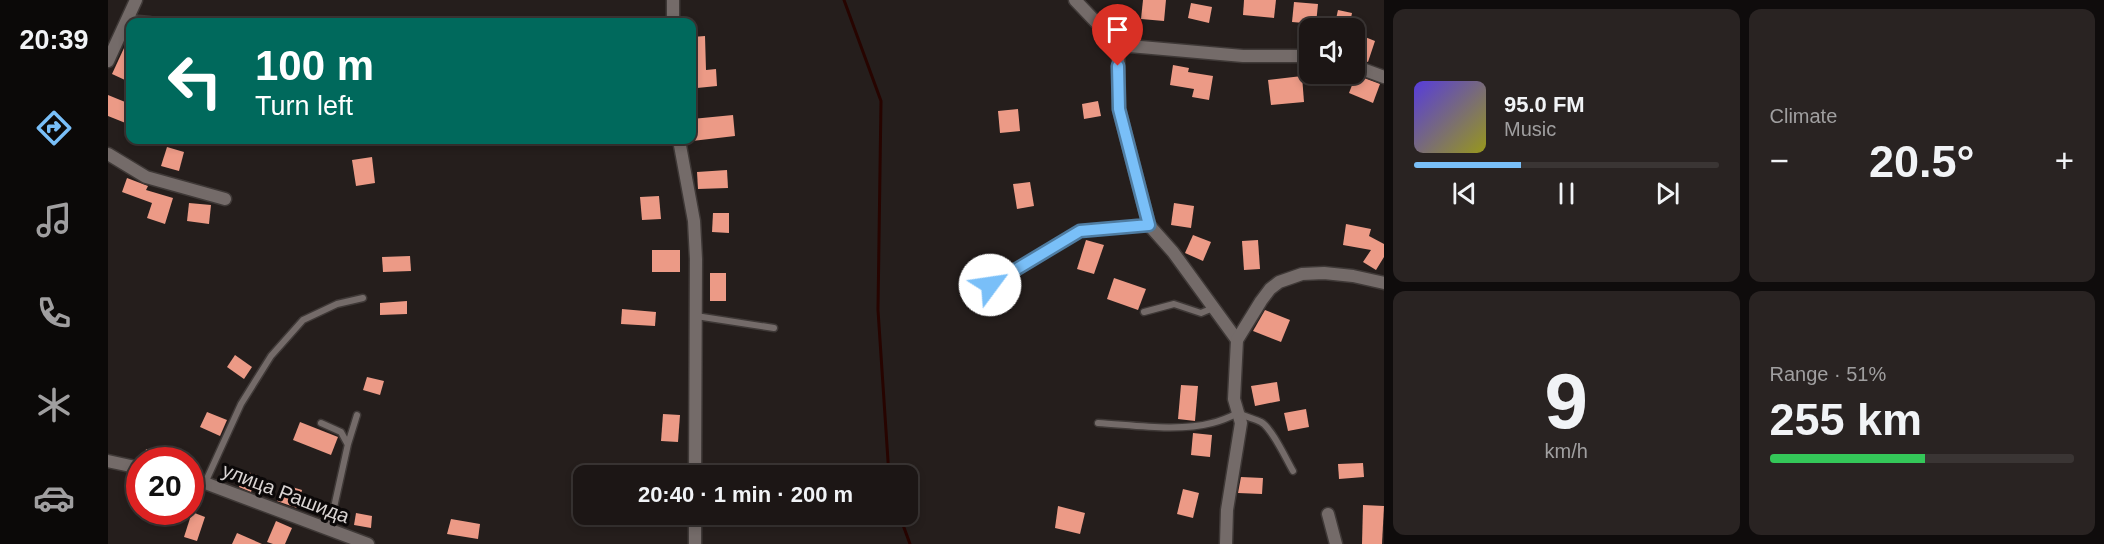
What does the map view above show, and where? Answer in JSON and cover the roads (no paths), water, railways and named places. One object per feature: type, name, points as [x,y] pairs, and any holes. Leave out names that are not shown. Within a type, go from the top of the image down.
[{"type":"street","points":[[128,18],[136,0]]},
{"type":"street","points":[[673,0],[673,18]]},
{"type":"street","points":[[1075,0],[1118,45],[1243,56],[1299,56]]},
{"type":"street","points":[[108,61],[126,22]]},
{"type":"street","points":[[1118,45],[1119,109],[1149,225],[1173,252],[1238,340]]},
{"type":"street","points":[[1365,70],[1384,77]]},
{"type":"street","points":[[680,144],[694,221],[695,465]]},
{"type":"street","points":[[108,154],[146,177],[225,200]]},
{"type":"street","points":[[1226,544],[1227,510],[1241,423],[1234,399],[1238,340],[1270,289],[1283,279],[1302,274],[1324,273],[1353,276],[1384,283]]},
{"type":"street","points":[[108,461],[126,465]]},
{"type":"street","name":"улица Рашида","points":[[205,483],[368,544]]},
{"type":"street","points":[[1328,514],[1336,544]]},
{"type":"street","points":[[695,525],[695,544]]},
{"type":"lane","points":[[990,285],[1080,231],[1149,225]]},
{"type":"lane","points":[[205,483],[241,404],[271,356],[303,320],[337,304],[363,298]]},
{"type":"lane","points":[[1144,312],[1174,304],[1201,313],[1214,308]]},
{"type":"lane","points":[[695,316],[774,328]]},
{"type":"lane","points":[[1098,423],[1164,427],[1192,426],[1212,423],[1238,413],[1261,422],[1269,430],[1293,471]]},
{"type":"lane","points":[[329,531],[348,444],[357,415]]},
{"type":"lane","points":[[321,423],[341,432],[348,444]]},
{"type":"waterway","points":[[844,0],[881,101],[878,310],[888,465]]},
{"type":"waterway","points":[[903,525],[910,544]]}]
